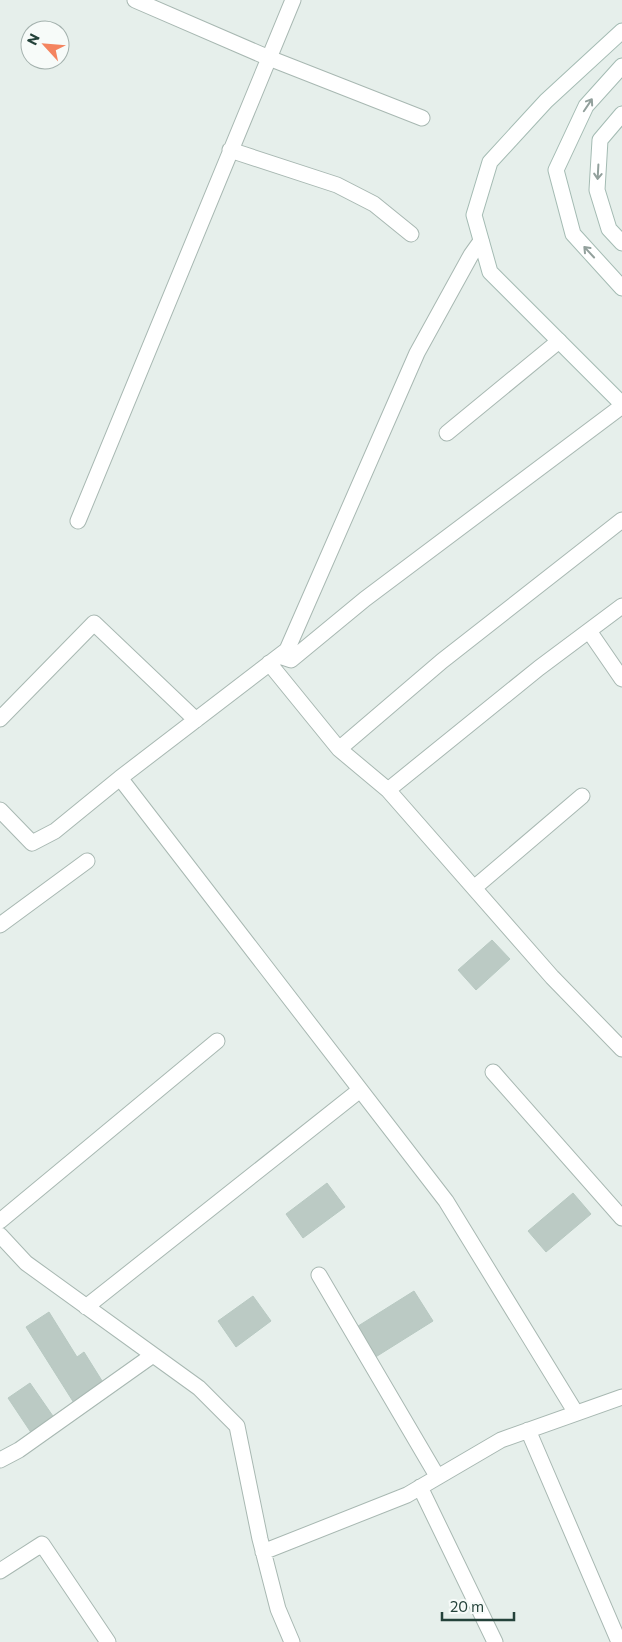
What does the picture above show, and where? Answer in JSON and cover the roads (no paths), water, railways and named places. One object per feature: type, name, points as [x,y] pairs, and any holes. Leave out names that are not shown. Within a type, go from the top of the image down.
[{"type":"street","points":[[135,0],[269,58],[422,118]]},
{"type":"street","points":[[78,521],[293,0]]},
{"type":"street","points":[[274,660],[291,660],[366,599],[622,405],[490,272],[474,215],[490,162],[546,101],[622,31]]},
{"type":"street","points":[[622,66],[586,106],[556,170],[573,234],[622,288]]},
{"type":"street","points":[[622,114],[600,140],[598,190],[609,229],[622,243]]},
{"type":"street","points":[[230,150],[337,185],[374,204],[412,234]]},
{"type":"street","points":[[0,810],[32,843],[55,831],[120,778],[287,650],[417,354],[481,241]]},
{"type":"street","points":[[447,433],[560,341]]},
{"type":"street","points":[[339,749],[442,661],[622,520]]},
{"type":"street","points":[[388,790],[539,668],[622,606]]},
{"type":"street","points":[[0,719],[94,623],[196,720]]},
{"type":"street","points":[[589,631],[622,679]]},
{"type":"street","points":[[274,660],[339,749],[388,790],[552,976],[622,1049]]},
{"type":"street","points":[[120,778],[446,1200],[576,1413]]},
{"type":"street","points":[[474,888],[582,796]]},
{"type":"street","points":[[0,925],[87,861]]},
{"type":"street","points":[[0,1221],[217,1041]]},
{"type":"street","points":[[493,1072],[622,1218]]},
{"type":"street","points":[[86,1307],[360,1090]]},
{"type":"street","points":[[0,1235],[26,1263],[199,1388],[237,1426],[263,1552],[278,1609],[292,1642]]},
{"type":"street","points":[[319,1275],[437,1476]]},
{"type":"street","points":[[0,1460],[19,1450],[153,1355]]},
{"type":"street","points":[[263,1552],[407,1495],[501,1440],[622,1397]]},
{"type":"street","points":[[528,1430],[619,1642]]},
{"type":"street","points":[[420,1487],[495,1642]]},
{"type":"street","points":[[0,1571],[42,1544],[108,1642]]}]
